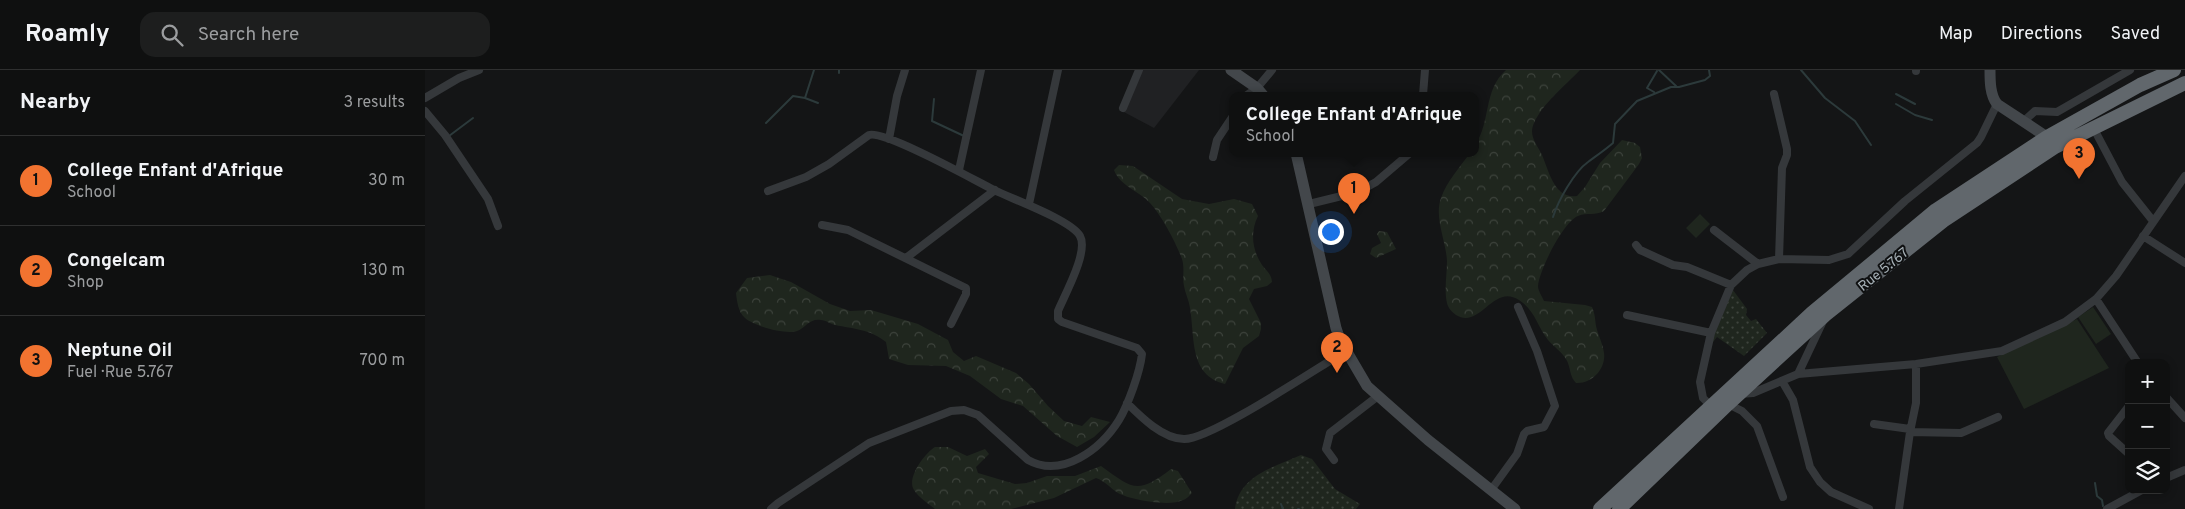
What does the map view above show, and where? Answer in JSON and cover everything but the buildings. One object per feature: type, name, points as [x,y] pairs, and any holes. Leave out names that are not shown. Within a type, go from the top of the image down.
[{"type":"highway","points":[[1600,509],[1812,313],[1936,210],[2051,142],[2140,85],[2174,70]]},
{"type":"highway","name":"Rue 5.767","points":[[1619,509],[1728,404],[1825,316],[1943,221],[2051,142],[2093,127],[2185,83]]},
{"type":"main road","points":[[1231,70],[1260,92]]},
{"type":"main road","points":[[1990,70],[1993,99],[1997,104],[2024,121],[2051,142]]},
{"type":"main road","points":[[1297,157],[1309,204],[1335,328],[1345,351],[1367,386],[1515,509]]},
{"type":"street","points":[[425,98],[459,78],[479,70]]},
{"type":"street","points":[[889,139],[897,96],[905,70]]},
{"type":"street","points":[[959,170],[981,70]]},
{"type":"street","points":[[1029,204],[1058,70]]},
{"type":"street","points":[[1123,108],[1139,70]]},
{"type":"street","points":[[1260,92],[1272,70]]},
{"type":"street","points":[[1423,92],[1425,70]]},
{"type":"street","points":[[2024,121],[2035,110],[2057,112],[2131,70]]},
{"type":"street","points":[[1774,94],[1782,123],[1787,156],[1781,168],[1779,260]]},
{"type":"street","points":[[1711,406],[1703,398],[1700,382],[1711,333],[1731,286],[1747,270],[1758,264],[1779,260],[1829,260],[1847,254],[1905,200],[1977,142],[1997,104]]},
{"type":"street","points":[[425,111],[445,135],[488,199],[498,226]]},
{"type":"street","points":[[1213,157],[1217,140],[1229,122]]},
{"type":"street","points":[[2093,127],[2122,182],[2153,221]]},
{"type":"street","points":[[768,191],[806,177],[829,164],[869,135],[875,134],[959,170],[995,190],[1029,204],[1076,231],[1081,239],[1081,250],[1077,268],[1057,311],[1058,319],[1061,322],[1140,350],[1141,358],[1127,403],[1114,427],[1091,450],[1076,460],[1050,467],[1035,464],[1028,460],[978,415],[964,410],[951,411],[869,443],[777,503],[771,509]]},
{"type":"street","points":[[1309,204],[1358,192],[1376,182],[1405,157]]},
{"type":"street","points":[[1740,394],[1753,394],[1798,374],[1916,364],[1992,353],[2011,348],[2065,322],[2096,299],[2116,276],[2185,176]]},
{"type":"street","points":[[906,258],[995,190]]},
{"type":"street","points":[[822,225],[848,230],[965,288],[966,294],[951,324]]},
{"type":"street","points":[[1714,230],[1758,264]]},
{"type":"street","points":[[2143,236],[2185,264]]},
{"type":"street","points":[[1636,245],[1640,250],[1673,265],[1687,267],[1731,286]]},
{"type":"street","points":[[2096,299],[2135,359]]},
{"type":"street","points":[[1491,490],[1517,454],[1524,434],[1527,431],[1544,427],[1555,406],[1537,351],[1518,307]]},
{"type":"street","points":[[1627,315],[1711,333]]},
{"type":"street","points":[[1798,374],[1825,316]]},
{"type":"street","points":[[1127,403],[1143,420],[1153,426],[1175,437],[1189,439],[1217,429],[1345,351]]},
{"type":"street","points":[[1899,509],[1910,430],[1916,403],[1916,364]]},
{"type":"street","points":[[1782,381],[1793,400],[1810,467],[1831,492],[1869,509]]},
{"type":"street","points":[[1334,460],[1326,449],[1330,433],[1378,396]]},
{"type":"street","points":[[2170,401],[2185,418]]},
{"type":"street","points":[[1728,404],[1742,411],[1757,426],[1783,497]]},
{"type":"street","points":[[2125,411],[2108,433],[2125,450]]},
{"type":"street","points":[[1874,424],[1910,430],[1961,434],[1998,417]]},
{"type":"street","points":[[2170,476],[2185,470]]},
{"type":"street","points":[[2107,509],[2135,494]]},
{"type":"shaded area","points":[[1138,70],[1199,70],[1154,128],[1122,111]]},
{"type":"green space","points":[[1506,70],[1580,70],[1543,109],[1532,128],[1534,140],[1550,176],[1558,189],[1569,196],[1577,196],[1600,163],[1622,140],[1635,143],[1640,147],[1642,158],[1639,164],[1604,211],[1585,214],[1572,220],[1559,237],[1539,279],[1538,288],[1544,301],[1592,307],[1604,359],[1603,365],[1597,374],[1582,383],[1576,383],[1564,356],[1544,335],[1529,308],[1519,300],[1510,296],[1502,297],[1472,317],[1465,318],[1456,315],[1447,303],[1447,261],[1439,206],[1450,180],[1467,157],[1479,157],[1479,138],[1490,97],[1499,78]]},
{"type":"green space","points":[[1119,165],[1133,166],[1182,199],[1209,204],[1234,199],[1252,204],[1258,216],[1253,235],[1254,247],[1272,282],[1267,286],[1254,289],[1249,299],[1261,323],[1261,329],[1259,336],[1243,348],[1225,384],[1205,373],[1199,364],[1189,305],[1183,283],[1183,263],[1176,245],[1155,208],[1117,176],[1114,170]]},
{"type":"green space","points":[[1700,214],[1710,224],[1696,238],[1686,228]]},
{"type":"green space","points":[[1379,231],[1387,232],[1396,249],[1376,258],[1370,254],[1372,248],[1381,243],[1377,234]]},
{"type":"green space","points":[[770,275],[791,282],[830,304],[850,311],[871,310],[918,324],[948,340],[953,352],[964,361],[976,356],[1016,373],[1064,421],[1082,426],[1091,417],[1110,422],[1094,437],[1077,447],[1057,436],[1023,406],[1001,399],[970,376],[946,366],[908,365],[889,359],[886,342],[874,334],[821,320],[813,320],[800,330],[792,332],[778,331],[755,324],[741,313],[736,293],[747,278]]},
{"type":"green space","points":[[1733,290],[1747,309],[1746,315],[1751,321],[1756,319],[1767,333],[1744,356],[1717,337],[1713,342],[1709,339],[1719,313]]},
{"type":"green space","points":[[2093,307],[2111,334],[2096,344],[2078,317]]},
{"type":"green space","points":[[2077,319],[2109,368],[2024,409],[1997,357]]},
{"type":"green space","points":[[935,447],[948,447],[967,456],[985,449],[989,454],[976,467],[978,473],[1015,484],[1027,483],[1047,476],[1075,476],[1101,466],[1128,484],[1142,486],[1171,469],[1178,471],[1192,493],[1186,499],[1177,502],[1151,502],[1124,496],[1096,478],[1054,498],[1011,509],[935,509],[918,495],[912,485],[914,473],[918,466]]},
{"type":"green space","points":[[1301,455],[1312,459],[1335,489],[1360,504],[1356,509],[1235,509],[1243,488],[1259,474]]},
{"type":"waterway","points":[[805,98],[814,70]]},
{"type":"waterway","points":[[1659,70],[1676,86]]},
{"type":"waterway","points":[[1553,217],[1572,180],[1583,167],[1613,143],[1615,124],[1637,101],[1671,87],[1679,87],[1705,80],[1710,76],[1709,70]]},
{"type":"waterway","points":[[1801,70],[1825,98],[1855,121],[1871,145]]},
{"type":"waterway","points":[[1654,92],[1647,88],[1657,71]]},
{"type":"waterway","points":[[1896,94],[1915,104]]},
{"type":"waterway","points":[[766,123],[793,96],[818,103]]},
{"type":"waterway","points":[[934,99],[932,121],[964,136]]},
{"type":"waterway","points":[[1896,104],[1915,115],[1932,120]]},
{"type":"waterway","points":[[449,136],[473,118]]},
{"type":"waterway","points":[[2095,483],[2097,496],[2102,500],[2103,506]]},
{"type":"waterway","points":[[1281,504],[1283,509]]},
{"type":"place","name":"Neptune Oil","points":[[2079,179]]},
{"type":"place","name":"College Enfant d'Afrique","points":[[1354,214]]},
{"type":"place","name":"Congelcam","points":[[1337,373]]}]
